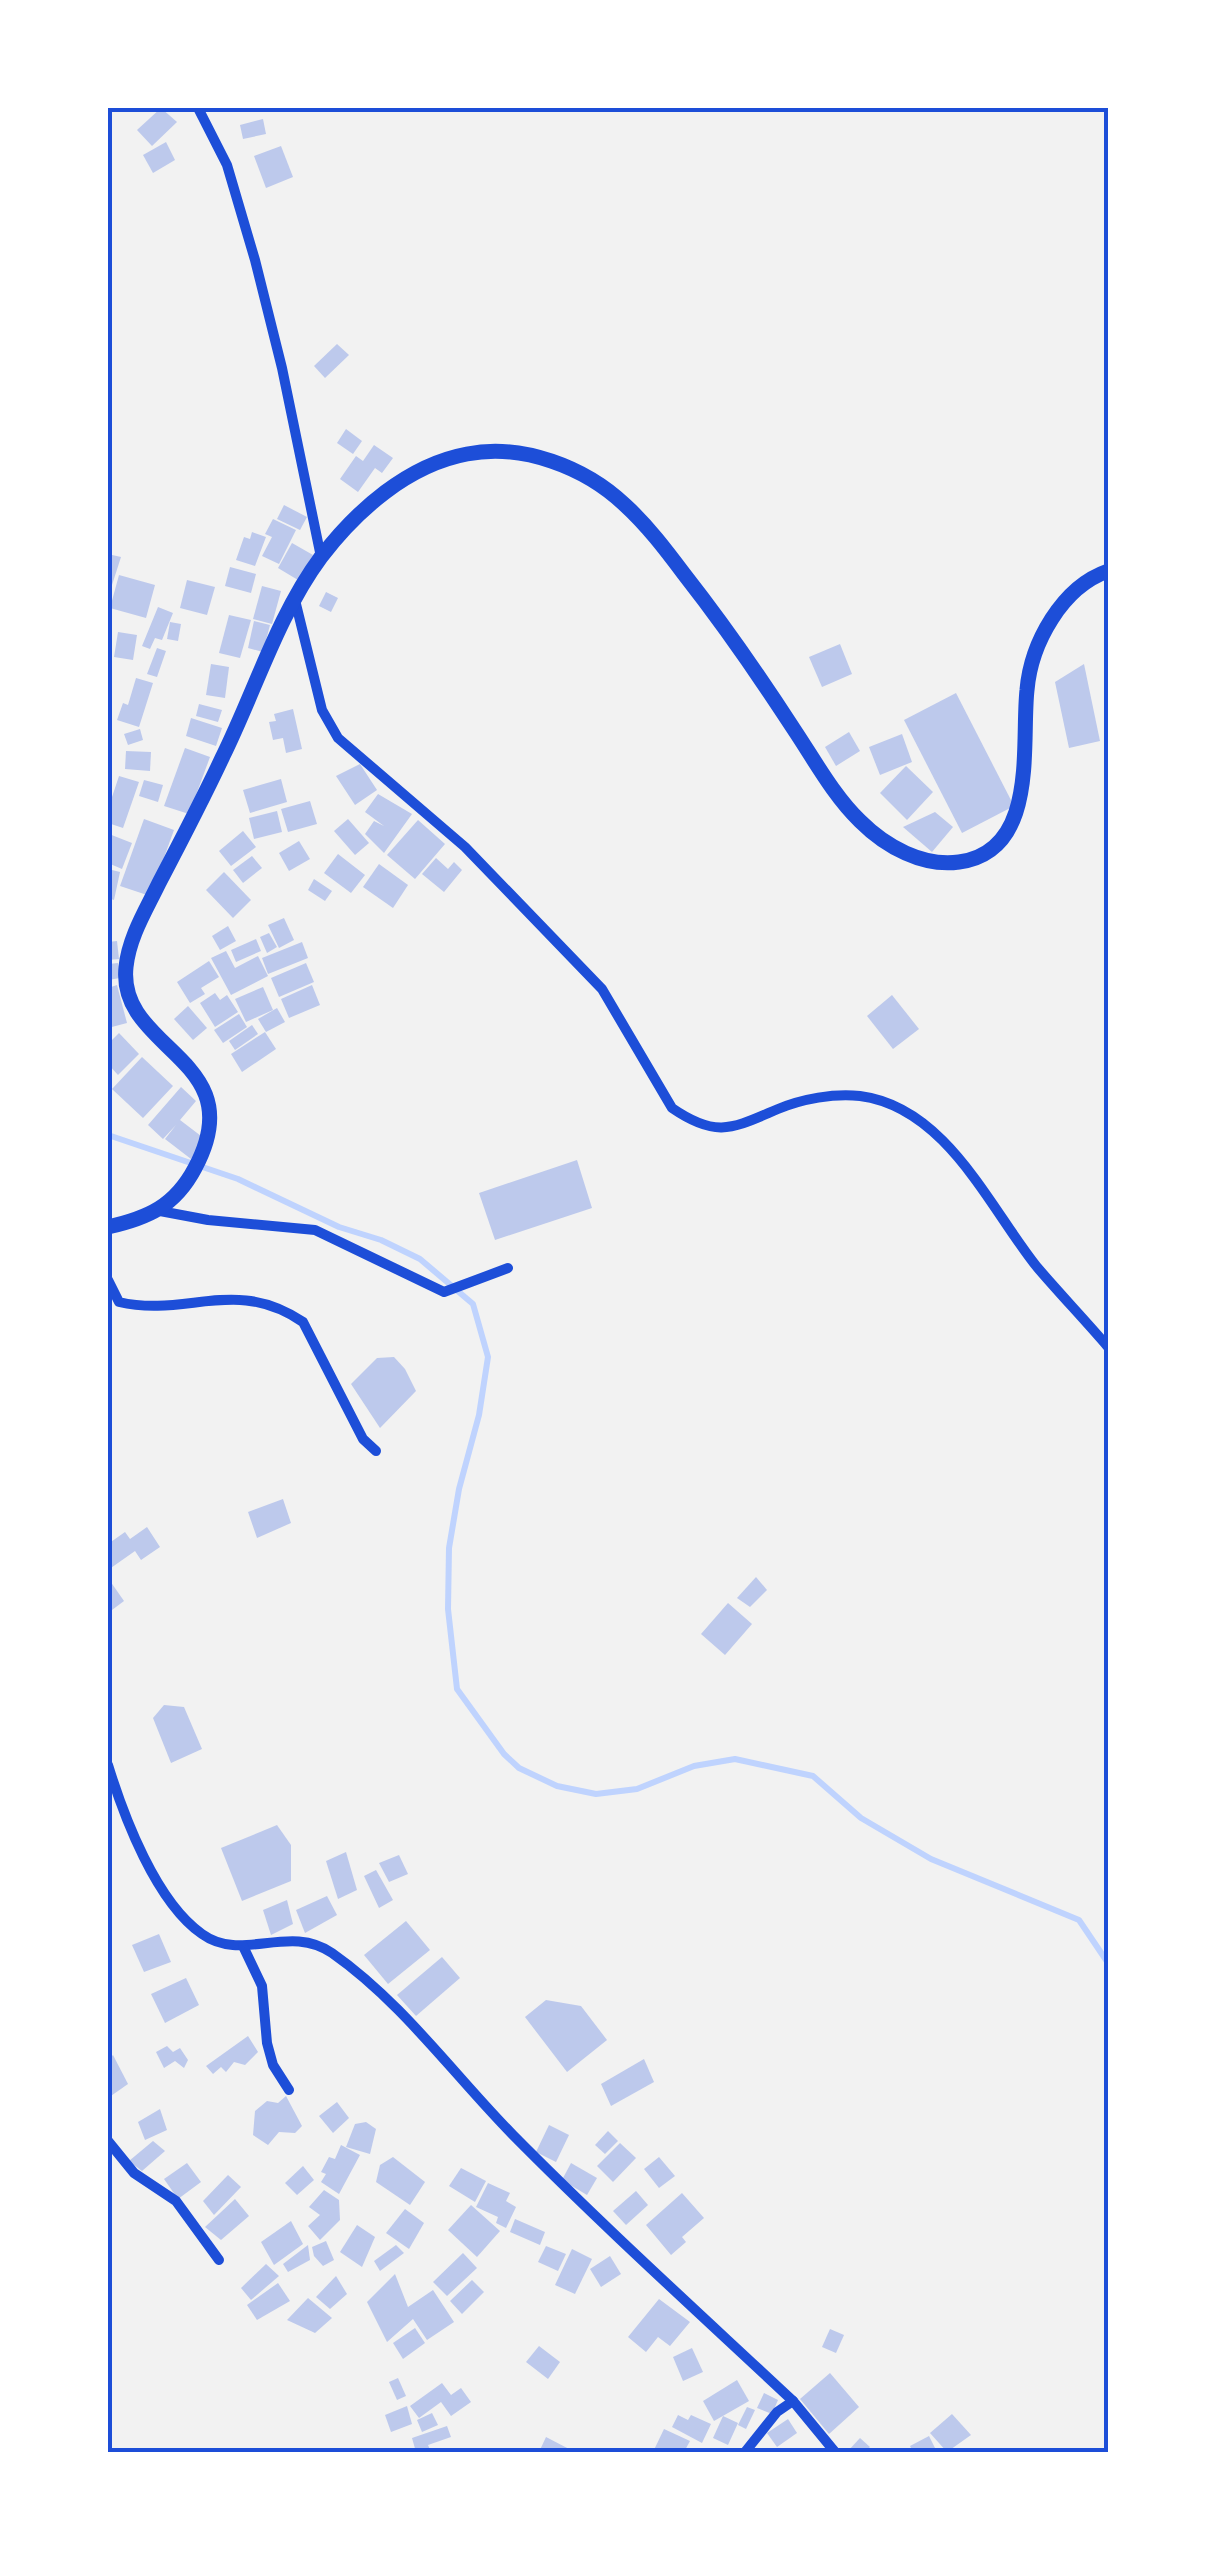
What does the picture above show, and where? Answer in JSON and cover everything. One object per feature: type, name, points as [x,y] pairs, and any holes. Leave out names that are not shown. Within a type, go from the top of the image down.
[{"type":"street","points":[[198,108],[227,165],[256,260],[321,557]]},
{"type":"street","points":[[108,1228],[160,1211],[174,1199],[205,1149],[210,1116],[206,1091],[195,1073],[168,1048],[126,995],[126,965],[136,930],[295,600],[321,557],[362,512],[427,465],[484,451],[526,454],[566,467],[624,503],[733,635],[823,774],[859,820],[886,842],[922,860],[957,862],[975,858],[992,848],[1008,829],[1023,792],[1027,686],[1038,648],[1059,605],[1098,575],[1108,572]]},
{"type":"street","points":[[295,600],[322,710],[338,738],[464,848],[602,989],[672,1108],[690,1120],[718,1128],[741,1126],[782,1107],[831,1095],[863,1096],[898,1108],[939,1136],[1037,1267],[1108,1347]]},
{"type":"street","points":[[160,1211],[208,1220],[315,1230],[444,1292],[508,1268]]},
{"type":"street","points":[[108,1280],[119,1302],[136,1306],[238,1298],[264,1301],[287,1311],[303,1322],[362,1439],[376,1451]]},
{"type":"street","points":[[108,1765],[130,1832],[146,1864],[201,1934],[220,1943],[243,1946],[300,1940],[334,1954],[387,1999],[512,2134],[606,2226],[793,2400],[835,2452]]},
{"type":"street","points":[[243,1946],[262,1986],[273,2064],[289,2090]]},
{"type":"street","points":[[108,2141],[134,2173],[176,2201],[219,2260]]},
{"type":"street","points":[[746,2452],[777,2412],[793,2400]]},
{"type":"building","points":[[161,108],[177,122],[152,146],[137,130]]},
{"type":"building","points":[[263,119],[266,134],[243,139],[240,125]]},
{"type":"building","points":[[166,142],[175,160],[153,173],[143,155]]},
{"type":"building","points":[[281,146],[293,177],[266,188],[254,156]]},
{"type":"building","points":[[337,344],[349,355],[325,378],[314,366]]},
{"type":"building","points":[[346,429],[362,441],[353,454],[337,443]]},
{"type":"building","points":[[374,445],[393,458],[382,473],[375,468],[358,492],[340,479],[356,456],[363,461]]},
{"type":"building","points":[[284,505],[307,517],[300,530],[277,519]]},
{"type":"building","points":[[273,519],[296,530],[279,564],[262,556],[272,537],[265,534]]},
{"type":"building","points":[[252,532],[266,537],[255,566],[236,560],[244,537],[250,539]]},
{"type":"building","points":[[292,543],[313,555],[298,580],[278,568]]},
{"type":"building","points":[[108,554],[121,557],[112,585],[108,584]]},
{"type":"building","points":[[230,567],[256,574],[251,593],[225,586]]},
{"type":"building","points":[[119,575],[155,585],[146,618],[110,608]]},
{"type":"building","points":[[187,580],[215,587],[207,615],[180,608]]},
{"type":"building","points":[[262,586],[281,591],[272,624],[253,619]]},
{"type":"building","points":[[326,592],[338,598],[331,612],[319,606]]},
{"type":"building","points":[[158,607],[173,613],[162,640],[155,638],[150,649],[142,646]]},
{"type":"building","points":[[229,615],[251,620],[240,658],[219,653]]},
{"type":"building","points":[[254,621],[270,625],[263,652],[248,648]]},
{"type":"building","points":[[170,622],[181,624],[178,641],[167,639]]},
{"type":"building","points":[[118,632],[137,635],[133,660],[114,657]]},
{"type":"building","points":[[840,644],[852,674],[822,687],[809,657]]},
{"type":"building","points":[[157,648],[166,651],[157,677],[147,674]]},
{"type":"building","points":[[211,664],[229,667],[225,698],[206,695]]},
{"type":"building","points":[[1084,664],[1100,741],[1069,748],[1055,682]]},
{"type":"building","points":[[136,678],[153,683],[139,727],[117,720],[123,703],[128,705]]},
{"type":"building","points":[[956,693],[1014,806],[962,833],[904,720]]},
{"type":"building","points":[[199,704],[222,710],[218,722],[196,716]]},
{"type":"building","points":[[293,709],[302,749],[286,753],[283,738],[273,740],[269,722],[276,721],[274,714]]},
{"type":"building","points":[[191,718],[222,728],[216,746],[186,736]]},
{"type":"building","points":[[140,729],[143,740],[128,745],[124,734]]},
{"type":"building","points":[[849,732],[860,751],[836,766],[825,747]]},
{"type":"building","points":[[902,734],[912,762],[880,775],[869,747]]},
{"type":"building","points":[[185,748],[210,757],[189,814],[164,806]]},
{"type":"building","points":[[126,751],[151,752],[150,771],[125,769]]},
{"type":"building","points":[[360,764],[377,790],[355,805],[336,776]]},
{"type":"building","points":[[906,766],[933,792],[907,820],[880,793]]},
{"type":"building","points":[[119,776],[139,782],[123,828],[108,823],[108,809]]},
{"type":"building","points":[[281,779],[287,802],[250,813],[243,790]]},
{"type":"building","points":[[144,780],[163,785],[158,802],[139,796]]},
{"type":"building","points":[[378,794],[412,814],[384,853],[365,834],[374,821],[384,826],[365,812]]},
{"type":"building","points":[[310,801],[317,824],[288,832],[281,809]]},
{"type":"building","points":[[277,811],[282,832],[254,839],[249,818]]},
{"type":"building","points":[[935,812],[953,827],[932,852],[903,827]]},
{"type":"building","points":[[144,819],[174,830],[150,896],[120,886]]},
{"type":"building","points":[[348,819],[369,843],[355,855],[334,831]]},
{"type":"building","points":[[418,820],[445,844],[415,879],[387,855]]},
{"type":"building","points":[[243,831],[256,847],[231,866],[219,851]]},
{"type":"building","points":[[109,834],[132,843],[122,869],[108,863]]},
{"type":"building","points":[[299,841],[310,859],[289,871],[279,853]]},
{"type":"building","points":[[338,854],[365,875],[351,893],[324,873]]},
{"type":"building","points":[[252,856],[262,868],[243,883],[233,870]]},
{"type":"building","points":[[436,858],[448,869],[454,862],[462,870],[444,892],[422,874]]},
{"type":"building","points":[[379,864],[408,885],[393,908],[363,887]]},
{"type":"building","points":[[108,869],[120,872],[114,900],[108,898]]},
{"type":"building","points":[[224,872],[251,900],[233,918],[206,890]]},
{"type":"building","points":[[314,879],[332,891],[325,901],[308,890]]},
{"type":"building","points":[[284,918],[294,940],[279,948],[268,925]]},
{"type":"building","points":[[228,926],[236,941],[220,950],[212,936]]},
{"type":"building","points":[[269,933],[277,947],[267,953],[260,937]]},
{"type":"building","points":[[256,939],[261,951],[236,962],[231,950]]},
{"type":"building","points":[[117,941],[119,959],[108,960],[108,942]]},
{"type":"building","points":[[302,942],[308,958],[268,974],[262,958]]},
{"type":"building","points":[[226,951],[235,968],[258,956],[268,976],[231,995],[211,958]]},
{"type":"building","points":[[209,961],[219,977],[201,988],[205,994],[190,1003],[177,982]]},
{"type":"building","points":[[118,963],[120,978],[108,980],[108,964]]},
{"type":"building","points":[[306,963],[314,982],[279,997],[271,978]]},
{"type":"building","points":[[117,985],[127,1023],[108,1028],[108,988]]},
{"type":"building","points":[[312,985],[320,1005],[289,1018],[281,999]]},
{"type":"building","points":[[263,987],[273,1010],[246,1022],[235,999]]},
{"type":"building","points":[[215,993],[220,1000],[227,995],[238,1012],[215,1027],[200,1003]]},
{"type":"building","points":[[892,995],[919,1029],[893,1049],[867,1016]]},
{"type":"building","points":[[188,1006],[207,1028],[193,1040],[174,1019]]},
{"type":"building","points":[[277,1008],[285,1022],[266,1032],[258,1019]]},
{"type":"building","points":[[239,1014],[247,1027],[223,1043],[214,1030]]},
{"type":"building","points":[[252,1025],[258,1034],[235,1050],[229,1041]]},
{"type":"building","points":[[265,1032],[276,1049],[242,1072],[231,1054]]},
{"type":"building","points":[[119,1033],[139,1054],[118,1075],[108,1064],[108,1044]]},
{"type":"building","points":[[142,1057],[173,1086],[143,1118],[112,1089]]},
{"type":"building","points":[[181,1087],[196,1101],[180,1120],[205,1139],[191,1159],[165,1139],[176,1125],[163,1139],[148,1125]]},
{"type":"building","points":[[577,1160],[592,1208],[495,1240],[479,1193]]},
{"type":"building","points":[[394,1357],[416,1391],[380,1428],[351,1384],[377,1358]]},
{"type":"building","points":[[283,1499],[291,1523],[257,1538],[248,1512]]},
{"type":"building","points":[[147,1527],[160,1547],[141,1560],[135,1551],[108,1570],[108,1544],[125,1532],[130,1539]]},
{"type":"building","points":[[756,1577],[767,1590],[750,1607],[737,1598]]},
{"type":"building","points":[[108,1578],[124,1601],[108,1613]]},
{"type":"building","points":[[728,1603],[752,1624],[725,1655],[701,1634]]},
{"type":"building","points":[[164,1705],[184,1707],[202,1749],[171,1763],[153,1718]]},
{"type":"building","points":[[277,1825],[291,1845],[291,1881],[242,1901],[221,1848]]},
{"type":"building","points":[[346,1852],[357,1890],[338,1899],[326,1861]]},
{"type":"building","points":[[399,1855],[408,1874],[389,1882],[379,1863]]},
{"type":"building","points":[[376,1870],[393,1900],[379,1908],[364,1876]]},
{"type":"building","points":[[327,1896],[337,1915],[305,1933],[296,1910]]},
{"type":"building","points":[[287,1900],[293,1924],[271,1935],[263,1910]]},
{"type":"building","points":[[406,1921],[430,1950],[388,1984],[364,1955]]},
{"type":"building","points":[[159,1934],[171,1962],[144,1972],[132,1945]]},
{"type":"building","points":[[442,1957],[460,1978],[416,2016],[397,1995]]},
{"type":"building","points":[[186,1978],[199,2005],[165,2023],[151,1994]]},
{"type":"building","points":[[546,2000],[581,2006],[607,2040],[567,2072],[525,2017]]},
{"type":"building","points":[[248,2036],[258,2052],[245,2065],[234,2062],[226,2072],[221,2067],[213,2074],[206,2066]]},
{"type":"building","points":[[167,2046],[173,2052],[180,2048],[188,2060],[184,2068],[175,2061],[164,2068],[156,2052]]},
{"type":"building","points":[[113,2055],[128,2084],[108,2098],[108,2060]]},
{"type":"building","points":[[644,2059],[654,2082],[611,2106],[601,2084]]},
{"type":"building","points":[[286,2096],[302,2126],[295,2133],[279,2132],[268,2145],[253,2135],[255,2111],[267,2101],[278,2103]]},
{"type":"building","points":[[337,2102],[349,2118],[333,2133],[319,2116]]},
{"type":"building","points":[[160,2109],[167,2130],[145,2140],[138,2122]]},
{"type":"building","points":[[366,2122],[376,2129],[370,2154],[346,2147],[355,2124]]},
{"type":"building","points":[[549,2125],[569,2135],[556,2162],[536,2152]]},
{"type":"building","points":[[608,2131],[618,2141],[605,2154],[595,2145]]},
{"type":"building","points":[[153,2141],[165,2151],[142,2171],[129,2161]]},
{"type":"building","points":[[620,2143],[636,2158],[613,2182],[597,2166]]},
{"type":"building","points":[[341,2145],[360,2155],[339,2194],[321,2182],[326,2174],[321,2172],[329,2157],[335,2159]]},
{"type":"building","points":[[393,2157],[425,2182],[410,2205],[376,2182],[380,2165]]},
{"type":"building","points":[[659,2157],[675,2176],[659,2188],[644,2169]]},
{"type":"building","points":[[187,2163],[201,2182],[178,2199],[164,2179]]},
{"type":"building","points":[[571,2163],[597,2178],[587,2195],[562,2180]]},
{"type":"building","points":[[303,2166],[314,2180],[297,2195],[285,2183]]},
{"type":"building","points":[[461,2168],[486,2181],[475,2202],[449,2186]]},
{"type":"building","points":[[228,2175],[241,2187],[214,2215],[203,2201]]},
{"type":"building","points":[[488,2183],[510,2193],[506,2201],[516,2207],[506,2228],[496,2223],[498,2217],[476,2207]]},
{"type":"building","points":[[324,2190],[339,2200],[340,2220],[320,2240],[308,2226],[320,2215],[309,2207]]},
{"type":"building","points":[[636,2191],[648,2205],[626,2225],[613,2211]]},
{"type":"building","points":[[682,2193],[704,2218],[682,2237],[686,2242],[671,2255],[646,2225]]},
{"type":"building","points":[[235,2199],[249,2216],[221,2240],[205,2227]]},
{"type":"building","points":[[471,2205],[500,2231],[477,2257],[448,2230]]},
{"type":"building","points":[[405,2209],[424,2223],[409,2249],[386,2233]]},
{"type":"building","points":[[515,2219],[545,2232],[540,2245],[510,2232]]},
{"type":"building","points":[[291,2221],[303,2244],[274,2265],[261,2242]]},
{"type":"building","points":[[357,2225],[375,2237],[362,2267],[340,2252]]},
{"type":"building","points":[[326,2241],[334,2260],[323,2266],[312,2247]]},
{"type":"building","points":[[308,2245],[310,2260],[288,2272],[283,2264]]},
{"type":"building","points":[[396,2245],[404,2253],[380,2271],[374,2261]]},
{"type":"building","points":[[546,2246],[566,2254],[558,2271],[538,2262]]},
{"type":"building","points":[[572,2249],[592,2259],[575,2294],[555,2285]]},
{"type":"building","points":[[463,2253],[477,2268],[447,2296],[433,2282]]},
{"type":"building","points":[[610,2256],[621,2274],[601,2287],[590,2269]]},
{"type":"building","points":[[266,2264],[279,2276],[251,2300],[241,2288]]},
{"type":"building","points":[[395,2274],[408,2307],[433,2290],[454,2322],[427,2340],[413,2319],[387,2342],[367,2302]]},
{"type":"building","points":[[336,2276],[347,2294],[330,2309],[316,2297]]},
{"type":"building","points":[[472,2280],[484,2292],[462,2314],[450,2301]]},
{"type":"building","points":[[278,2283],[290,2301],[257,2320],[247,2305]]},
{"type":"building","points":[[308,2298],[332,2318],[315,2333],[287,2320]]},
{"type":"building","points":[[659,2299],[690,2322],[670,2346],[658,2337],[646,2352],[628,2337]]},
{"type":"building","points":[[415,2328],[425,2343],[403,2359],[393,2343]]},
{"type":"building","points":[[830,2329],[844,2335],[836,2353],[822,2347]]},
{"type":"building","points":[[539,2346],[560,2362],[548,2379],[526,2362]]},
{"type":"building","points":[[692,2348],[703,2372],[683,2381],[673,2357]]},
{"type":"building","points":[[830,2373],[859,2407],[829,2434],[800,2399]]},
{"type":"building","points":[[398,2378],[406,2396],[397,2400],[389,2382]]},
{"type":"building","points":[[737,2380],[749,2401],[714,2421],[703,2401]]},
{"type":"building","points":[[442,2383],[451,2395],[461,2388],[471,2402],[451,2416],[441,2402],[419,2418],[410,2406]]},
{"type":"building","points":[[764,2393],[778,2400],[772,2414],[757,2408]]},
{"type":"building","points":[[407,2406],[412,2424],[391,2432],[385,2415]]},
{"type":"building","points":[[747,2407],[755,2410],[746,2429],[738,2425]]},
{"type":"building","points":[[432,2413],[438,2425],[422,2432],[417,2420]]},
{"type":"building","points":[[952,2414],[971,2435],[947,2452],[930,2433]]},
{"type":"building","points":[[678,2415],[688,2420],[691,2415],[711,2424],[702,2443],[672,2427]]},
{"type":"building","points":[[723,2416],[738,2423],[728,2445],[713,2438]]},
{"type":"building","points":[[788,2419],[797,2433],[777,2447],[767,2433]]},
{"type":"building","points":[[447,2426],[451,2437],[428,2445],[431,2452],[416,2452],[412,2438]]},
{"type":"building","points":[[664,2429],[690,2441],[684,2452],[653,2452]]},
{"type":"building","points":[[929,2436],[935,2448],[913,2452],[910,2446]]},
{"type":"building","points":[[546,2437],[571,2450],[570,2452],[539,2452]]},
{"type":"building","points":[[860,2438],[870,2447],[865,2452],[847,2452]]},
{"type":"waterway","points":[[108,349],[108,405]]},
{"type":"waterway","points":[[108,1135],[238,1179],[339,1227],[381,1240],[420,1259],[473,1304],[488,1357],[449,1548],[448,1609],[457,1689],[504,1754],[519,1768],[557,1786],[596,1794],[637,1789],[694,1766],[735,1759],[813,1776],[861,1818],[931,1859],[1079,1920],[1108,1963]]}]
